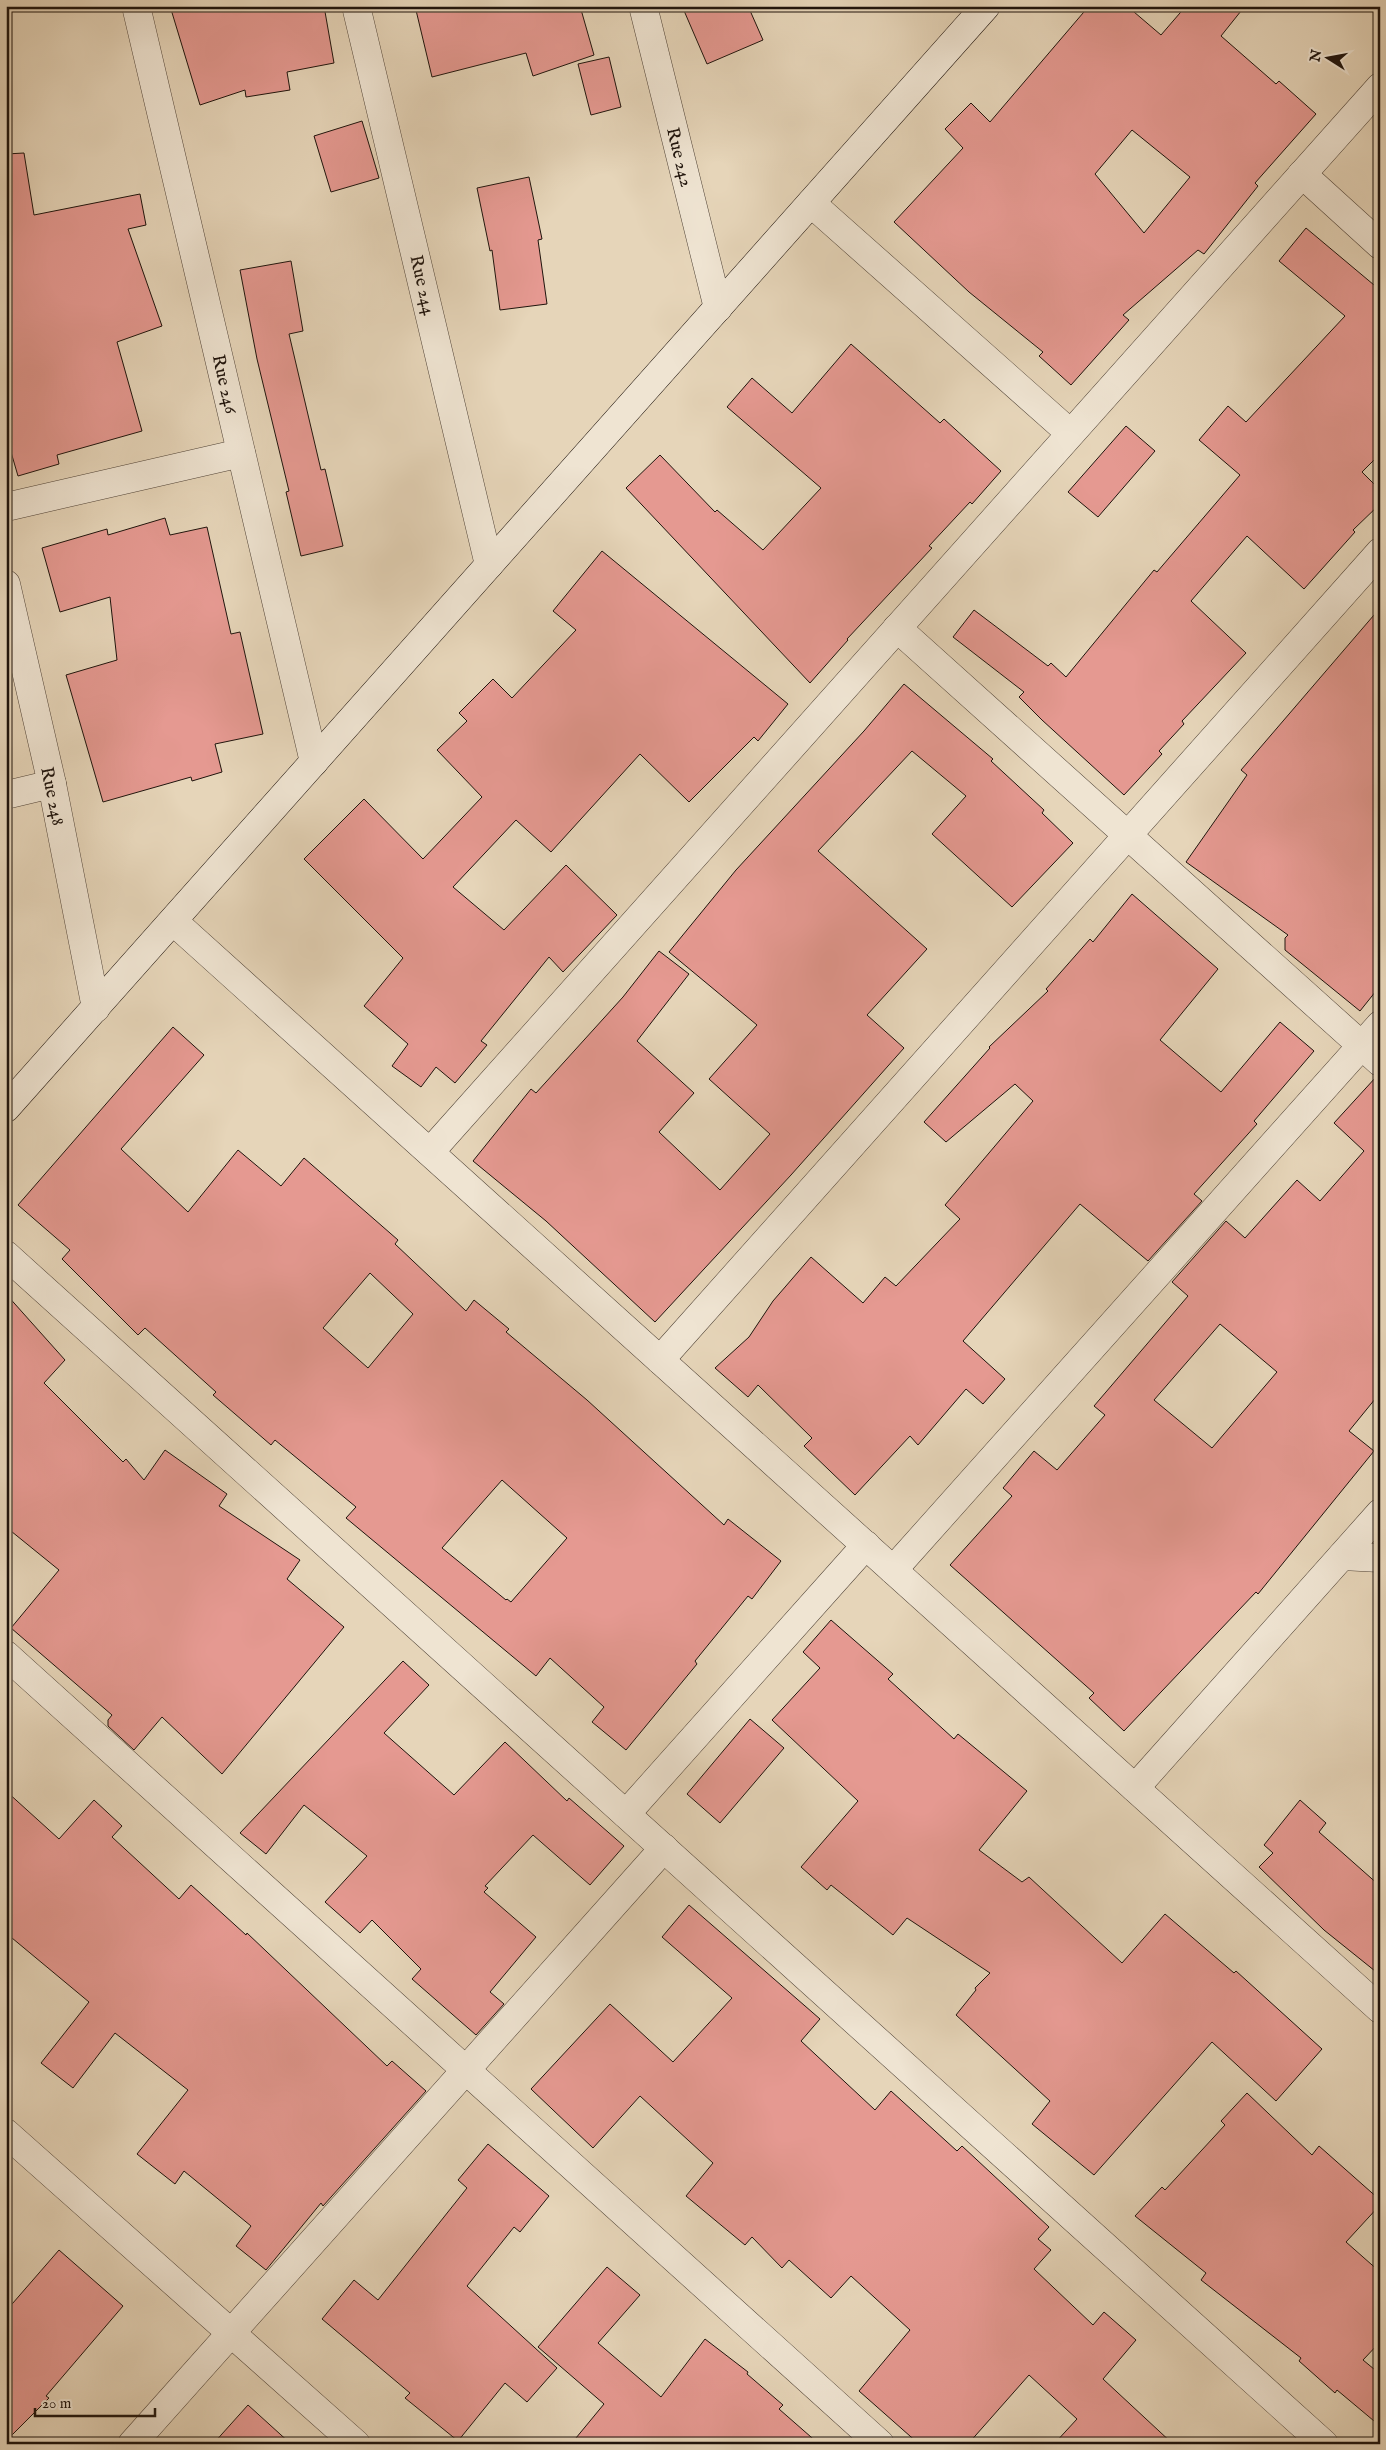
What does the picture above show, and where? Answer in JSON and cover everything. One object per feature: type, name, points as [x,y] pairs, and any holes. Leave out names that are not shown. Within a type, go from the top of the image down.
[{"type":"street","name":"Rue 246","points":[[136,6],[314,762]]},
{"type":"street","name":"Rue 244","points":[[356,6],[489,565]]},
{"type":"street","name":"Rue 242","points":[[643,6],[718,308]]},
{"type":"street","points":[[6,1108],[986,6]]},
{"type":"street","points":[[430,1152],[1380,87]]},
{"type":"street","points":[[1302,174],[1380,245]]},
{"type":"street","points":[[811,203],[1070,433]]},
{"type":"street","points":[[6,507],[241,453]]},
{"type":"street","points":[[660,1360],[1380,552]]},
{"type":"street","name":"Rue 248","points":[[6,584],[52,784],[96,1008]]},
{"type":"street","points":[[897,628],[1370,1054]]},
{"type":"street","points":[[6,795],[52,784]]},
{"type":"street","points":[[173,921],[1380,2009]]},
{"type":"street","points":[[893,1570],[1370,1054],[1380,1025]]},
{"type":"street","points":[[6,1255],[1324,2444]]},
{"type":"street","points":[[1135,1788],[1380,1513]]},
{"type":"street","points":[[626,1814],[866,1545]]},
{"type":"street","points":[[1342,1556],[1380,1558]]},
{"type":"street","points":[[6,1655],[880,2444]]},
{"type":"street","points":[[132,2444],[664,1848]]},
{"type":"street","points":[[6,2133],[356,2444]]},
{"type":"building","points":[[170,6],[324,6],[334,63],[287,72],[290,90],[246,97],[245,90],[200,105]]},
{"type":"building","points":[[415,6],[580,6],[594,55],[533,76],[526,53],[432,77]]},
{"type":"building","points":[[682,6],[748,6],[763,40],[707,64]]},
{"type":"building","points":[[1089,6],[1127,6],[1161,35],[1186,6],[1245,6],[1221,36],[1276,84],[1279,81],[1316,114],[1255,183],[1258,186],[1204,254],[1198,250],[1123,315],[1129,320],[1071,385],[1039,356],[1043,352],[969,292],[894,222],[963,148],[945,129],[971,103],[990,122]],"holes":[[[1132,130],[1190,177],[1144,233],[1095,174]]]},
{"type":"building","points":[[609,57],[621,107],[591,115],[578,64]]},
{"type":"building","points":[[362,121],[379,178],[331,192],[314,136]]},
{"type":"building","points":[[24,153],[34,215],[140,194],[146,225],[128,229],[162,326],[117,342],[142,431],[57,455],[59,464],[18,476],[6,435],[6,154]]},
{"type":"building","points":[[529,177],[542,239],[538,240],[547,304],[500,310],[492,250],[490,251],[477,188]]},
{"type":"building","points":[[1306,228],[1374,285],[1380,278],[1380,454],[1362,472],[1380,490],[1380,504],[1353,530],[1355,532],[1304,589],[1247,536],[1191,601],[1246,653],[1182,721],[1184,724],[1159,751],[1162,754],[1124,795],[1019,697],[1024,692],[953,637],[974,610],[1048,666],[1051,663],[1066,677],[1154,570],[1157,572],[1240,475],[1199,440],[1228,406],[1246,422],[1345,316],[1279,261]]},
{"type":"building","points":[[291,261],[303,331],[289,334],[321,470],[325,469],[343,546],[301,556],[286,492],[289,491],[257,359],[240,270]]},
{"type":"building","points":[[851,344],[940,423],[944,419],[1001,471],[972,504],[970,502],[929,546],[932,548],[847,639],[810,683],[626,488],[660,455],[715,512],[717,510],[763,550],[821,488],[727,407],[752,378],[792,413]]},
{"type":"building","points":[[1126,426],[1155,451],[1098,517],[1068,492]]},
{"type":"building","points":[[165,518],[170,535],[207,527],[231,634],[240,632],[263,734],[215,744],[222,772],[192,781],[191,777],[103,802],[66,675],[117,660],[110,597],[60,612],[42,548],[107,529],[108,535]]},
{"type":"building","points":[[602,551],[788,704],[758,741],[754,737],[689,802],[640,754],[551,852],[516,820],[453,887],[504,930],[566,865],[617,915],[563,972],[549,957],[481,1041],[487,1045],[455,1083],[436,1067],[421,1087],[392,1066],[408,1044],[364,1006],[403,958],[304,859],[364,799],[423,859],[482,797],[437,750],[467,721],[459,713],[493,679],[512,698],[576,630],[553,611]]},
{"type":"building","points":[[1380,608],[1380,986],[1360,1011],[1285,950],[1285,938],[1288,935],[1186,862],[1247,775],[1241,770]]},
{"type":"building","points":[[904,684],[993,759],[991,761],[1044,810],[1042,813],[1073,843],[1012,907],[932,834],[966,796],[912,751],[818,851],[927,949],[867,1015],[904,1048],[791,1175],[655,1322],[546,1221],[473,1161],[531,1089],[536,1093],[623,997],[659,951],[689,974],[637,1041],[694,1093],[659,1132],[720,1190],[770,1134],[709,1079],[757,1025],[669,952],[736,870],[864,731]]},
{"type":"building","points":[[1132,894],[1218,969],[1160,1040],[1221,1092],[1280,1022],[1314,1051],[1254,1121],[1257,1124],[1194,1194],[1202,1201],[1148,1261],[1080,1204],[963,1341],[1005,1379],[983,1404],[966,1389],[918,1445],[910,1436],[855,1495],[804,1446],[812,1438],[758,1385],[748,1397],[715,1368],[749,1337],[773,1301],[811,1257],[863,1303],[885,1277],[896,1286],[960,1219],[945,1205],[1033,1101],[1015,1084],[946,1142],[924,1122],[989,1047],[1048,991],[1046,989],[1090,939],[1093,942]]},
{"type":"building","points":[[173,1027],[204,1055],[121,1149],[188,1212],[238,1150],[281,1186],[304,1158],[398,1240],[395,1244],[466,1311],[474,1300],[509,1329],[506,1332],[587,1400],[724,1525],[728,1519],[781,1561],[752,1599],[748,1596],[695,1661],[697,1664],[626,1750],[592,1722],[604,1707],[550,1658],[536,1676],[346,1518],[356,1507],[275,1440],[271,1445],[213,1395],[216,1392],[145,1328],[138,1335],[62,1259],[70,1250],[18,1205]],"holes":[[[370,1273],[413,1314],[368,1368],[323,1328]],[[502,1480],[567,1538],[511,1602],[506,1600],[442,1548]]]},
{"type":"building","points":[[1376,1077],[1380,1077],[1380,1393],[1349,1431],[1374,1451],[1258,1594],[1256,1592],[1124,1731],[1089,1698],[1094,1693],[950,1565],[1012,1496],[1003,1488],[1034,1451],[1057,1470],[1105,1415],[1094,1406],[1188,1296],[1172,1282],[1226,1221],[1245,1238],[1297,1180],[1320,1201],[1364,1151],[1334,1123]],"holes":[[[1220,1324],[1277,1372],[1212,1448],[1154,1400]]]},
{"type":"building","points":[[6,1294],[65,1360],[44,1383],[123,1462],[126,1459],[144,1480],[165,1450],[227,1494],[219,1506],[300,1560],[287,1579],[344,1627],[222,1774],[162,1717],[134,1750],[108,1726],[108,1720],[112,1715],[11,1628],[59,1570],[6,1527]]},
{"type":"building","points":[[831,1620],[893,1674],[888,1679],[954,1739],[958,1734],[1027,1791],[979,1850],[1022,1882],[1029,1877],[1122,1963],[1165,1914],[1234,1973],[1236,1971],[1322,2049],[1276,2101],[1212,2042],[1094,2175],[1032,2124],[1050,2101],[956,2015],[976,1990],[975,1988],[990,1973],[907,1918],[893,1935],[831,1885],[827,1890],[801,1867],[858,1801],[772,1720],[820,1668],[803,1652]]},
{"type":"building","points":[[403,1661],[429,1685],[384,1733],[454,1795],[505,1742],[567,1801],[569,1798],[624,1846],[590,1885],[533,1835],[485,1886],[488,1888],[484,1892],[536,1937],[490,1992],[504,2004],[476,2035],[412,1979],[421,1969],[372,1920],[360,1933],[325,1902],[367,1856],[304,1805],[266,1854],[240,1833]]},
{"type":"building","points":[[750,1719],[784,1748],[720,1823],[687,1794]]},
{"type":"building","points":[[6,1791],[59,1839],[94,1800],[122,1826],[112,1837],[179,1899],[191,1885],[246,1935],[247,1933],[387,2066],[392,2061],[426,2091],[323,2206],[321,2203],[266,2270],[236,2246],[251,2226],[184,2171],[175,2184],[137,2154],[188,2090],[115,2033],[73,2088],[41,2063],[89,2002],[6,1933]]},
{"type":"building","points":[[1300,1800],[1326,1823],[1319,1832],[1380,1886],[1380,1975],[1324,1930],[1259,1867],[1273,1853],[1264,1845]]},
{"type":"building","points":[[689,1905],[820,2019],[801,2041],[875,2110],[891,2091],[957,2151],[962,2146],[1049,2227],[1038,2239],[1051,2250],[1034,2269],[1093,2325],[1104,2312],[1136,2340],[1103,2379],[1173,2444],[1054,2444],[1077,2419],[1029,2375],[968,2444],[919,2444],[859,2391],[910,2330],[851,2276],[831,2298],[789,2260],[782,2268],[752,2237],[745,2245],[686,2196],[713,2163],[640,2096],[593,2148],[531,2089],[610,2004],[673,2062],[732,1998],[662,1937]]},
{"type":"building","points":[[1247,2093],[1312,2155],[1319,2146],[1380,2200],[1380,2205],[1346,2242],[1380,2272],[1380,2342],[1363,2360],[1380,2374],[1380,2426],[1337,2390],[1335,2393],[1299,2361],[1301,2358],[1201,2280],[1206,2273],[1135,2216],[1162,2187],[1165,2190],[1225,2125],[1221,2121]]},
{"type":"building","points":[[488,2144],[549,2196],[520,2232],[514,2227],[467,2286],[557,2368],[527,2402],[505,2383],[458,2441],[405,2398],[410,2393],[322,2319],[354,2280],[378,2300],[467,2188],[458,2180]]},
{"type":"building","points":[[59,2250],[123,2306],[46,2396],[49,2398],[6,2441],[6,2311]]},
{"type":"building","points":[[607,2267],[640,2295],[598,2343],[661,2397],[705,2339],[748,2372],[747,2374],[783,2405],[779,2409],[819,2444],[571,2444],[604,2404],[538,2347]]},
{"type":"building","points":[[248,2405],[291,2444],[213,2444]]}]
